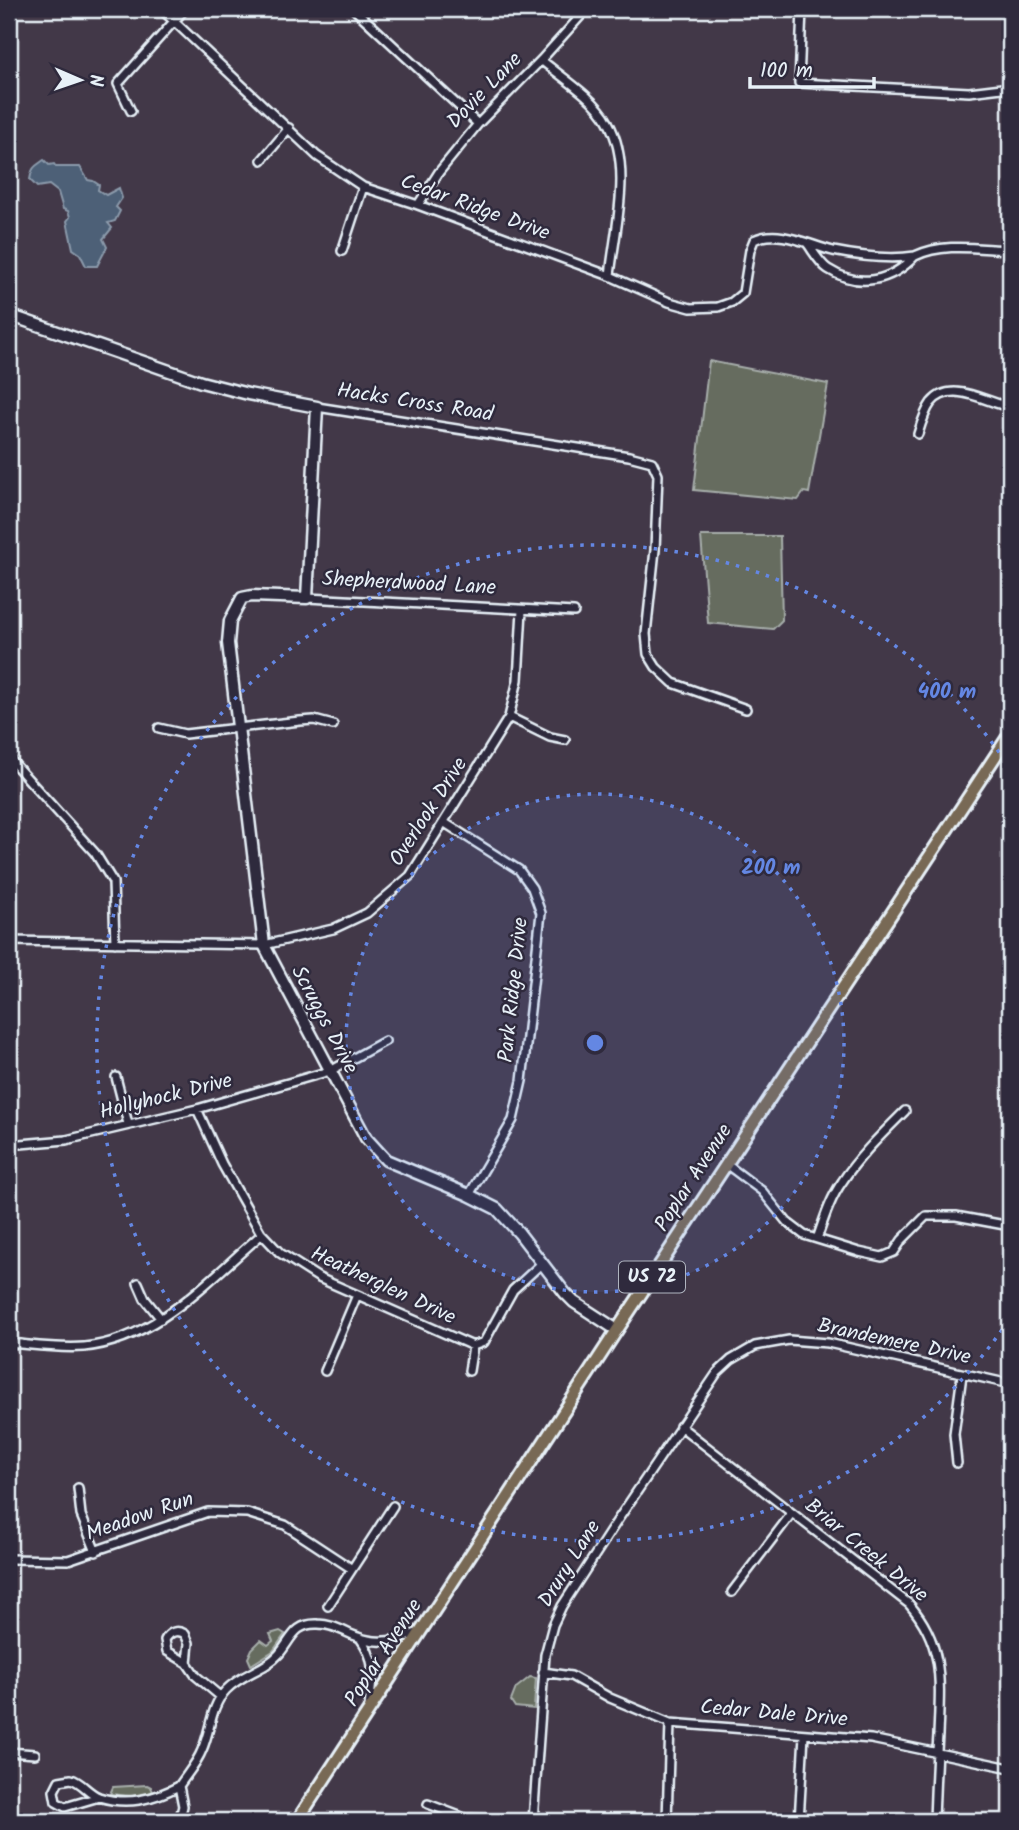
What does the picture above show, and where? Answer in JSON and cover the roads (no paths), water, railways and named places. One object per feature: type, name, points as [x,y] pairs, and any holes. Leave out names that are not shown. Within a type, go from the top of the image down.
[{"type":"main road","name":"Poplar Avenue","points":[[297,1821],[1010,734]]},
{"type":"street","name":"Cedar Ridge Drive","points":[[161,9],[317,156],[363,187],[610,276],[669,302],[691,308],[718,307],[732,302],[743,293],[754,240],[761,236],[788,237],[807,243]]},
{"type":"street","points":[[131,111],[118,84],[185,9]]},
{"type":"street","points":[[355,9],[478,124]]},
{"type":"street","name":"Dovie Lane","points":[[418,205],[439,172],[478,124],[587,9]]},
{"type":"street","points":[[802,9],[799,83],[969,92],[1010,87]]},
{"type":"street","points":[[541,60],[583,94],[608,121],[620,152],[621,177],[610,276]]},
{"type":"street","points":[[262,160],[289,128]]},
{"type":"street","points":[[342,251],[363,187]]},
{"type":"street","points":[[807,243],[827,268],[847,278],[865,280],[885,278],[902,270],[915,256],[929,249],[947,247],[1010,250]]},
{"type":"street","points":[[807,243],[854,254],[915,256]]},
{"type":"street","name":"Hacks Cross Road","points":[[9,315],[201,382],[248,394],[629,456],[652,463],[658,471],[658,483],[655,550],[645,645],[650,660],[673,683],[746,709]]},
{"type":"street","points":[[918,433],[929,405],[944,393],[963,393],[1010,407]]},
{"type":"street","points":[[307,598],[317,407]]},
{"type":"street","name":"Shepherdwood Lane","points":[[242,598],[307,598],[574,612]]},
{"type":"street","name":"Scruggs Drive","points":[[242,598],[230,621],[228,643],[264,946],[366,1138],[386,1160],[496,1209],[519,1233],[541,1264],[574,1302],[617,1330]]},
{"type":"street","name":"Overlook Drive","points":[[9,941],[264,946],[333,929],[367,913],[410,876],[509,718],[518,681],[522,610]]},
{"type":"street","points":[[509,718],[540,733],[565,740]]},
{"type":"street","points":[[159,728],[185,734],[314,720],[333,725]]},
{"type":"street","points":[[9,758],[95,853],[113,882],[114,943]]},
{"type":"street","name":"Park Ridge Drive","points":[[445,823],[519,870],[533,888],[541,913],[522,1081],[513,1120],[469,1195]]},
{"type":"street","name":"Hollyhock Drive","points":[[9,1145],[66,1140],[197,1109],[330,1071],[385,1041]]},
{"type":"street","points":[[117,1077],[128,1124]]},
{"type":"street","name":"Heatherglen Drive","points":[[197,1109],[222,1164],[262,1234],[280,1253],[298,1266],[357,1296],[472,1346]]},
{"type":"street","points":[[817,1239],[828,1208],[842,1182],[877,1139],[905,1111]]},
{"type":"street","points":[[726,1164],[762,1191],[787,1222],[804,1235],[882,1257],[894,1252],[926,1216],[956,1216],[1010,1226]]},
{"type":"street","points":[[9,1343],[89,1346],[130,1336],[161,1319],[262,1234]]},
{"type":"street","points":[[469,1371],[472,1346],[484,1342],[513,1290],[541,1264]]},
{"type":"street","points":[[138,1283],[145,1298],[161,1319]]},
{"type":"street","points":[[325,1371],[357,1296]]},
{"type":"street","name":"Brandemere Drive","points":[[680,1426],[713,1377],[731,1360],[755,1346],[789,1340],[828,1343],[1010,1384]]},
{"type":"street","points":[[957,1463],[954,1434],[962,1374]]},
{"type":"street","name":"Briar Creek Drive","points":[[680,1426],[909,1604],[924,1623],[940,1670],[934,1821]]},
{"type":"street","name":"Drury Lane","points":[[531,1821],[548,1637],[562,1606],[680,1426]]},
{"type":"street","points":[[78,1488],[81,1515],[96,1552]]},
{"type":"street","points":[[328,1606],[393,1506]]},
{"type":"street","name":"Meadow Run","points":[[9,1559],[68,1560],[208,1512],[247,1513],[285,1525],[352,1569]]},
{"type":"street","points":[[732,1592],[792,1513]]},
{"type":"street","points":[[99,1797],[65,1807],[56,1801],[54,1791],[60,1781],[71,1779],[99,1797],[122,1801],[156,1798],[179,1786],[202,1750],[209,1724],[221,1697],[234,1683],[276,1657],[292,1633],[302,1626],[323,1624],[359,1638],[384,1642],[420,1632]]},
{"type":"street","points":[[187,1663],[187,1638],[181,1632],[171,1633],[165,1640],[167,1651],[187,1663],[196,1676],[221,1697]]},
{"type":"street","points":[[359,1638],[373,1661],[368,1712]]},
{"type":"street","name":"Cedar Dale Drive","points":[[543,1672],[571,1676],[610,1698],[670,1723],[871,1739],[1010,1768]]},
{"type":"street","points":[[667,1821],[670,1723]]},
{"type":"street","points":[[799,1821],[804,1735]]},
{"type":"street","points":[[9,1752],[35,1754]]},
{"type":"street","points":[[179,1786],[183,1806],[179,1821]]},
{"type":"street","points":[[428,1804],[465,1818],[531,1821]]},
{"type":"water","points":[[44,160],[56,167],[80,167],[88,180],[99,185],[98,190],[106,195],[119,188],[122,198],[116,207],[120,211],[115,221],[108,223],[112,228],[103,239],[107,247],[97,266],[86,266],[80,254],[73,249],[67,221],[70,217],[68,211],[63,209],[58,192],[49,185],[37,187],[30,180],[34,168]]}]
